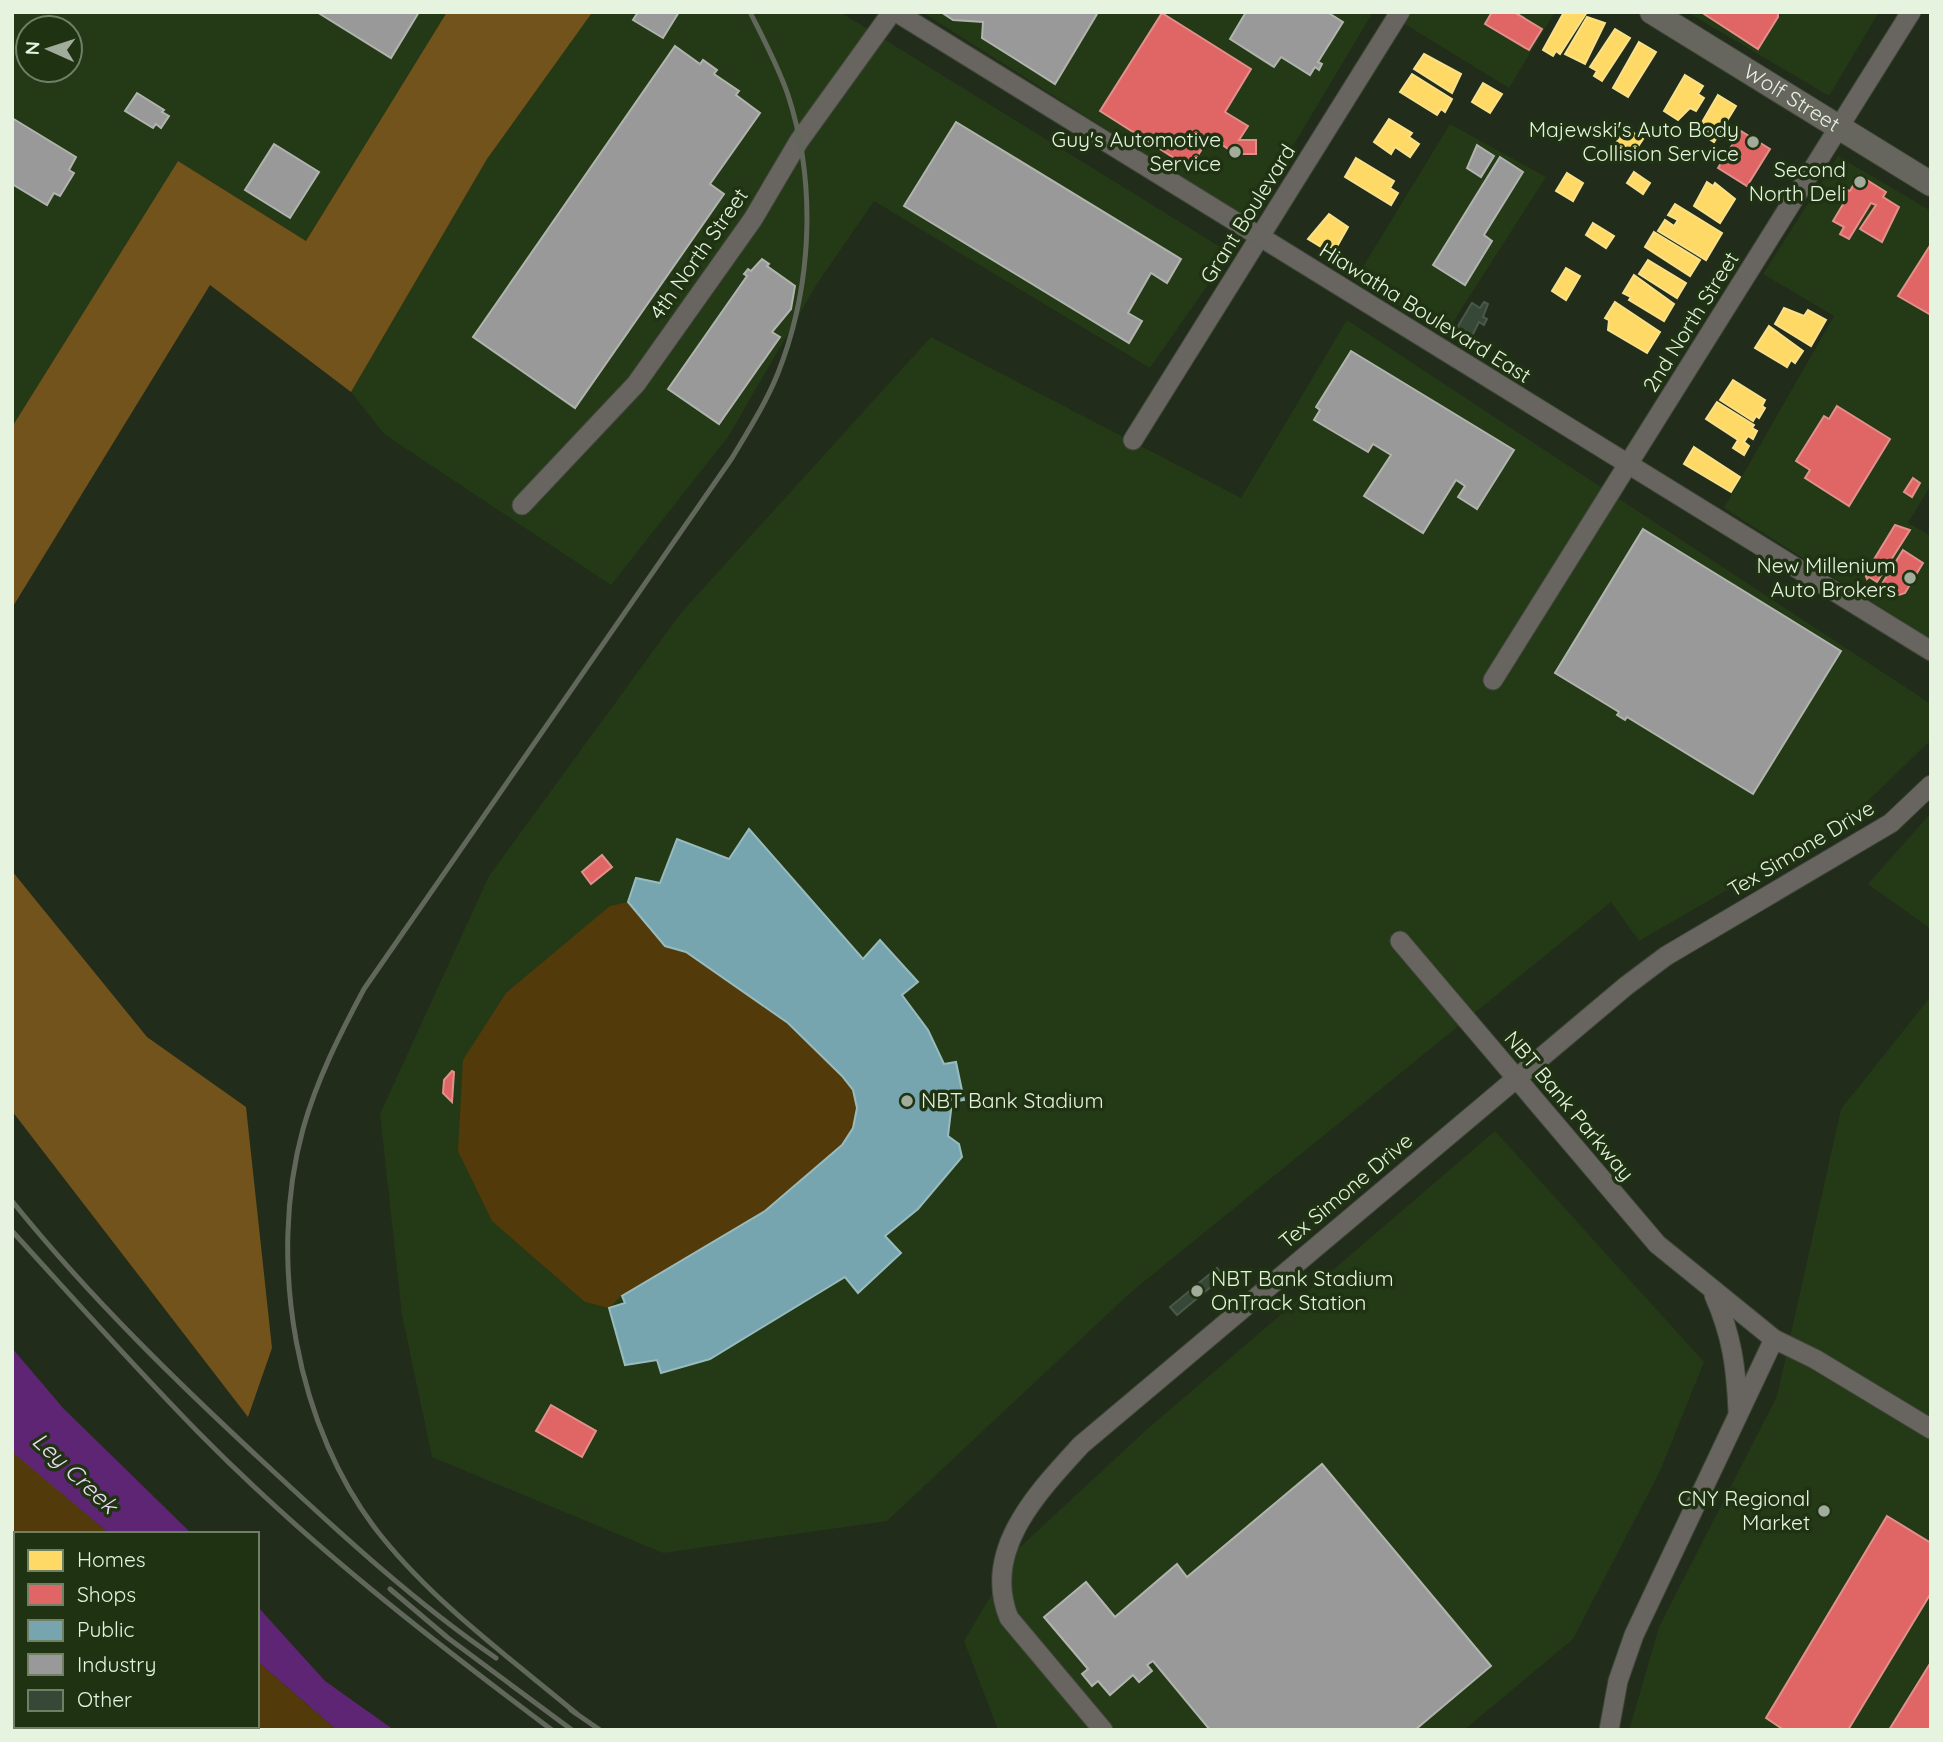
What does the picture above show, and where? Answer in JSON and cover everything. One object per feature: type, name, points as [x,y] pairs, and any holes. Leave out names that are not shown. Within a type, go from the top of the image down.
[{"type":"main road","name":"Wolf Street","points":[[1652,12],[1931,184]]},
{"type":"street","name":"Hiawatha Boulevard East","points":[[894,12],[1931,652]]},
{"type":"street","name":"4th North Street","points":[[522,506],[636,384],[753,219],[799,141],[894,12]]},
{"type":"street","name":"Grant Boulevard","points":[[1133,440],[1400,12]]},
{"type":"street","name":"2nd North Street","points":[[1493,680],[1910,12]]},
{"type":"street","name":"Tex Simone Drive","points":[[1103,1730],[1009,1618],[1001,1589],[1003,1561],[1013,1532],[1043,1486],[1081,1445],[1517,1077],[1666,956],[1891,823],[1931,785]]},
{"type":"street","name":"NBT Bank Parkway","points":[[1401,941],[1628,1213],[1657,1244],[1774,1339],[1634,1635],[1618,1681],[1609,1730]]},
{"type":"street","name":"NBT Bank Parkway","points":[[1712,1290],[1729,1329],[1735,1359],[1739,1416]]},
{"type":"street","points":[[1774,1339],[1815,1359],[1931,1429]]},
{"type":"shaded area","points":[[12,12],[447,12],[306,241],[178,161],[12,427]]},
{"type":"shaded area","points":[[447,12],[591,14],[487,159],[351,392],[210,285],[12,608],[12,427],[178,161],[306,241]]},
{"type":"shaded area","points":[[592,12],[840,12],[1230,253],[1150,368],[874,201],[817,284],[728,437],[611,585],[384,434],[351,392],[487,159]]},
{"type":"shaded area","points":[[922,12],[1373,12],[1249,220]]},
{"type":"shaded area","points":[[1385,12],[1555,12],[1509,88]]},
{"type":"shaded area","points":[[1687,12],[1879,12],[1829,96]]},
{"type":"shaded area","points":[[1450,124],[1546,177],[1446,333],[1355,280]]},
{"type":"shaded area","points":[[1838,156],[1931,211],[1931,485],[1908,523],[1931,536],[1931,639],[1724,508],[1834,316],[1763,274]]},
{"type":"shaded area","points":[[1347,320],[1931,704],[1931,740],[1848,820],[1639,941],[1611,902],[1130,1293],[887,1521],[663,1553],[432,1457],[402,1315],[380,1114],[489,876],[680,614],[931,337],[1241,498]]},
{"type":"shaded area","points":[[1931,813],[1931,929],[1868,884]]},
{"type":"shaded area","points":[[12,871],[147,1037],[246,1107],[272,1348],[248,1417],[12,1111]]},
{"type":"shaded area","points":[[628,902],[665,946],[686,952],[788,1023],[842,1076],[853,1090],[857,1108],[853,1128],[842,1145],[765,1211],[622,1295],[609,1308],[585,1302],[492,1221],[458,1151],[463,1060],[506,993],[610,906]]},
{"type":"shaded area","name":"CNY Regional Market","points":[[1931,996],[1931,1730],[1629,1730],[1659,1627],[1777,1396],[1841,1109]]},
{"type":"shaded area","points":[[1495,1131],[1704,1362],[1660,1471],[1573,1639],[1464,1730],[998,1730],[964,1641],[1019,1548],[1145,1431]]},
{"type":"shaded area","points":[[12,1450],[108,1532],[14,1532],[14,1728],[259,1728],[259,1663],[337,1730],[12,1730]]},
{"type":"water","name":"Ley Creek","points":[[12,1348],[63,1408],[190,1532],[108,1532],[12,1450]]},
{"type":"water","points":[[259,1608],[325,1681],[394,1730],[337,1730],[259,1663]]},
{"type":"building: Homes","points":[[1564,12],[1587,12],[1560,54],[1556,51],[1553,56],[1543,50]]},
{"type":"building: Homes","points":[[1587,17],[1605,23],[1585,64],[1565,54]]},
{"type":"building: Homes","points":[[1615,29],[1630,38],[1602,81],[1594,76],[1597,71],[1590,67]]},
{"type":"building: Homes","points":[[1639,42],[1656,52],[1628,97],[1613,88]]},
{"type":"building: Homes","points":[[1424,54],[1461,74],[1452,93],[1414,69]]},
{"type":"building: Homes","points":[[1412,74],[1452,99],[1445,112],[1441,109],[1437,115],[1400,92]]},
{"type":"building: Homes","points":[[1685,75],[1703,86],[1698,94],[1704,98],[1696,111],[1690,108],[1678,120],[1664,111]]},
{"type":"building: Homes","points":[[1483,83],[1502,94],[1490,113],[1472,102]]},
{"type":"building: Homes","points":[[1718,95],[1736,106],[1714,142],[1697,131]]},
{"type":"building: Homes","points":[[1389,119],[1412,133],[1409,137],[1419,144],[1410,157],[1395,147],[1391,154],[1374,142]]},
{"type":"building: Homes","points":[[1626,128],[1643,139],[1631,157],[1614,146]]},
{"type":"building: Homes","points":[[1356,158],[1394,181],[1390,188],[1398,193],[1391,205],[1345,177]]},
{"type":"building: Homes","points":[[1634,172],[1650,183],[1643,194],[1627,183]]},
{"type":"building: Homes","points":[[1567,173],[1583,183],[1573,201],[1556,191]]},
{"type":"building: Homes","points":[[1707,182],[1713,186],[1715,183],[1735,199],[1720,223],[1694,206]]},
{"type":"building: Homes","points":[[1675,204],[1722,233],[1706,260],[1658,231],[1665,220],[1674,226],[1678,220],[1668,215]]},
{"type":"building: Homes","points":[[1329,214],[1348,227],[1335,250],[1329,246],[1326,250],[1308,239]]},
{"type":"building: Homes","points":[[1593,223],[1614,236],[1606,248],[1586,235]]},
{"type":"building: Homes","points":[[1654,232],[1700,260],[1690,276],[1645,247]]},
{"type":"building: Homes","points":[[1648,260],[1686,283],[1677,298],[1639,274]]},
{"type":"building: Homes","points":[[1566,268],[1580,276],[1566,300],[1552,291]]},
{"type":"building: Homes","points":[[1634,275],[1674,304],[1664,321],[1629,300],[1631,297],[1623,293]]},
{"type":"building: Homes","points":[[1615,302],[1660,332],[1647,353],[1608,330],[1609,320],[1605,318]]},
{"type":"building: Homes","points":[[1784,308],[1804,316],[1808,310],[1826,320],[1811,346],[1775,324]]},
{"type":"building: Homes","points":[[1769,326],[1803,351],[1795,363],[1791,360],[1787,367],[1755,348]]},
{"type":"building: Homes","points":[[1733,380],[1765,400],[1762,406],[1765,408],[1759,418],[1756,416],[1753,421],[1720,400]]},
{"type":"building: Homes","points":[[1717,402],[1754,425],[1752,428],[1757,431],[1753,439],[1748,436],[1744,442],[1749,446],[1744,455],[1733,448],[1738,440],[1706,419]]},
{"type":"building: Homes","points":[[1694,447],[1740,477],[1731,492],[1684,464]]},
{"type":"building: Shops","points":[[1492,12],[1514,12],[1542,29],[1529,50],[1485,24]]},
{"type":"building: Shops","points":[[1778,12],[1778,17],[1758,49],[1704,14]]},
{"type":"building: Shops","points":[[1162,13],[1251,69],[1225,112],[1248,126],[1239,140],[1256,140],[1256,154],[1235,154],[1210,136],[1190,168],[1100,111]]},
{"type":"building: Shops","points":[[1741,131],[1770,149],[1747,186],[1718,168]]},
{"type":"building: Shops","points":[[1859,175],[1886,192],[1883,197],[1899,207],[1882,242],[1860,229],[1876,205],[1871,203],[1849,239],[1840,234],[1844,227],[1833,221],[1845,201],[1836,195],[1840,188],[1850,191]]},
{"type":"building: Shops","points":[[1931,244],[1931,315],[1898,296]]},
{"type":"building: Shops","points":[[1837,406],[1890,439],[1849,506],[1805,478],[1810,470],[1796,461],[1824,416],[1829,419]]},
{"type":"building: Shops","points":[[1913,478],[1920,483],[1912,497],[1904,492]]},
{"type":"building: Shops","points":[[1895,525],[1910,530],[1877,582],[1869,577],[1867,579],[1865,574]]},
{"type":"building: Shops","points":[[1903,550],[1923,563],[1905,593],[1899,595],[1882,584]]},
{"type":"building: Shops","points":[[602,855],[612,867],[591,884],[582,872]]},
{"type":"building: Shops","points":[[452,1071],[452,1102],[443,1093],[444,1080]]},
{"type":"building: Shops","points":[[551,1405],[596,1431],[582,1457],[536,1431]]},
{"type":"building: Shops","points":[[1887,1516],[1931,1543],[1931,1593],[1848,1730],[1784,1730],[1766,1718]]},
{"type":"building: Shops","points":[[1931,1662],[1931,1730],[1889,1730]]},
{"type":"building: Public","name":"NBT Bank Stadium","points":[[749,829],[863,959],[880,940],[918,982],[902,995],[928,1030],[944,1064],[956,1062],[964,1100],[952,1102],[948,1136],[959,1144],[962,1157],[918,1209],[885,1236],[901,1253],[858,1293],[845,1277],[710,1359],[661,1373],[657,1360],[625,1365],[609,1308],[625,1303],[622,1296],[765,1211],[842,1145],[853,1128],[857,1108],[853,1090],[842,1076],[788,1023],[686,952],[665,946],[628,902],[636,878],[660,883],[677,839],[729,859]]},
{"type":"building: Industry","points":[[317,12],[419,12],[391,58]]},
{"type":"building: Industry","points":[[638,12],[679,12],[663,38],[633,20]]},
{"type":"building: Industry","points":[[941,12],[1097,14],[1055,84],[982,38],[983,22],[953,20]]},
{"type":"building: Industry","points":[[1246,12],[1327,12],[1343,22],[1318,62],[1322,64],[1319,70],[1315,67],[1310,75],[1281,57],[1274,67],[1230,39]]},
{"type":"building: Industry","points":[[675,46],[700,64],[703,60],[717,70],[714,74],[739,91],[736,95],[760,113],[710,184],[724,194],[575,408],[473,337]]},
{"type":"building: Industry","points":[[137,93],[169,116],[161,128],[156,124],[153,128],[125,111]]},
{"type":"building: Industry","points":[[12,118],[76,157],[69,170],[74,173],[60,196],[54,193],[47,205],[12,184]]},
{"type":"building: Industry","points":[[956,122],[1181,259],[1167,283],[1151,273],[1128,313],[1142,321],[1129,343],[904,206]]},
{"type":"building: Industry","points":[[274,144],[319,172],[290,218],[245,190]]},
{"type":"building: Industry","points":[[1477,145],[1494,156],[1481,177],[1467,168]]},
{"type":"building: Industry","points":[[1500,157],[1523,172],[1484,235],[1492,241],[1465,285],[1433,265]]},
{"type":"building: Industry","points":[[762,259],[769,264],[767,266],[795,286],[791,309],[772,332],[780,337],[719,424],[668,389],[747,276],[744,274],[748,269],[751,271]]},
{"type":"building: Industry","points":[[1351,351],[1514,450],[1477,509],[1458,497],[1465,486],[1456,480],[1423,533],[1364,496],[1391,455],[1373,444],[1368,452],[1314,420],[1320,410],[1316,407]]},
{"type":"building: Industry","points":[[1643,529],[1841,651],[1753,794],[1627,717],[1625,720],[1617,715],[1619,712],[1555,673]]},
{"type":"building: Industry","points":[[1322,1464],[1491,1666],[1415,1730],[1210,1730],[1153,1661],[1147,1665],[1152,1671],[1139,1682],[1133,1675],[1110,1695],[1098,1681],[1092,1686],[1082,1674],[1088,1669],[1044,1617],[1086,1582],[1115,1617],[1177,1564],[1187,1577]]},
{"type":"building: Other","points":[[1484,302],[1488,304],[1483,317],[1487,319],[1484,325],[1479,322],[1470,340],[1455,331],[1472,303],[1480,308]]},
{"type":"building: Other","name":"NBT Bank Stadium OnTrack Station","points":[[1217,1268],[1224,1276],[1177,1315],[1170,1307]]},
{"type":"railway","points":[[577,1714],[475,1630],[426,1585],[382,1537],[352,1494],[328,1447],[309,1395],[296,1342],[289,1287],[288,1233],[292,1180],[303,1129],[315,1092],[364,989],[732,458],[778,373],[798,306],[804,271],[807,199],[797,129],[788,95],[750,12]]},
{"type":"railway","points":[[12,1201],[105,1307],[239,1439],[381,1569],[437,1615],[496,1658]]},
{"type":"railway","points":[[12,1231],[175,1408],[282,1513],[415,1625],[552,1730]]},
{"type":"railway","points":[[390,1589],[448,1638],[572,1730]]},
{"type":"railway","points":[[571,1710],[600,1730]]},
{"type":"place","name":"Majewski's Auto Body Collision Service","points":[[1753,142]]},
{"type":"place","name":"Guy's Automotive Service","points":[[1235,152]]},
{"type":"place","name":"Second North Deli","points":[[1860,182]]},
{"type":"place","name":"New Millenium Auto Brokers","points":[[1910,578]]},
{"type":"place","name":"NBT Bank Stadium","points":[[907,1101]]},
{"type":"place","name":"NBT Bank Stadium OnTrack Station","points":[[1197,1291]]},
{"type":"place","name":"CNY Regional Market","points":[[1824,1511]]}]
